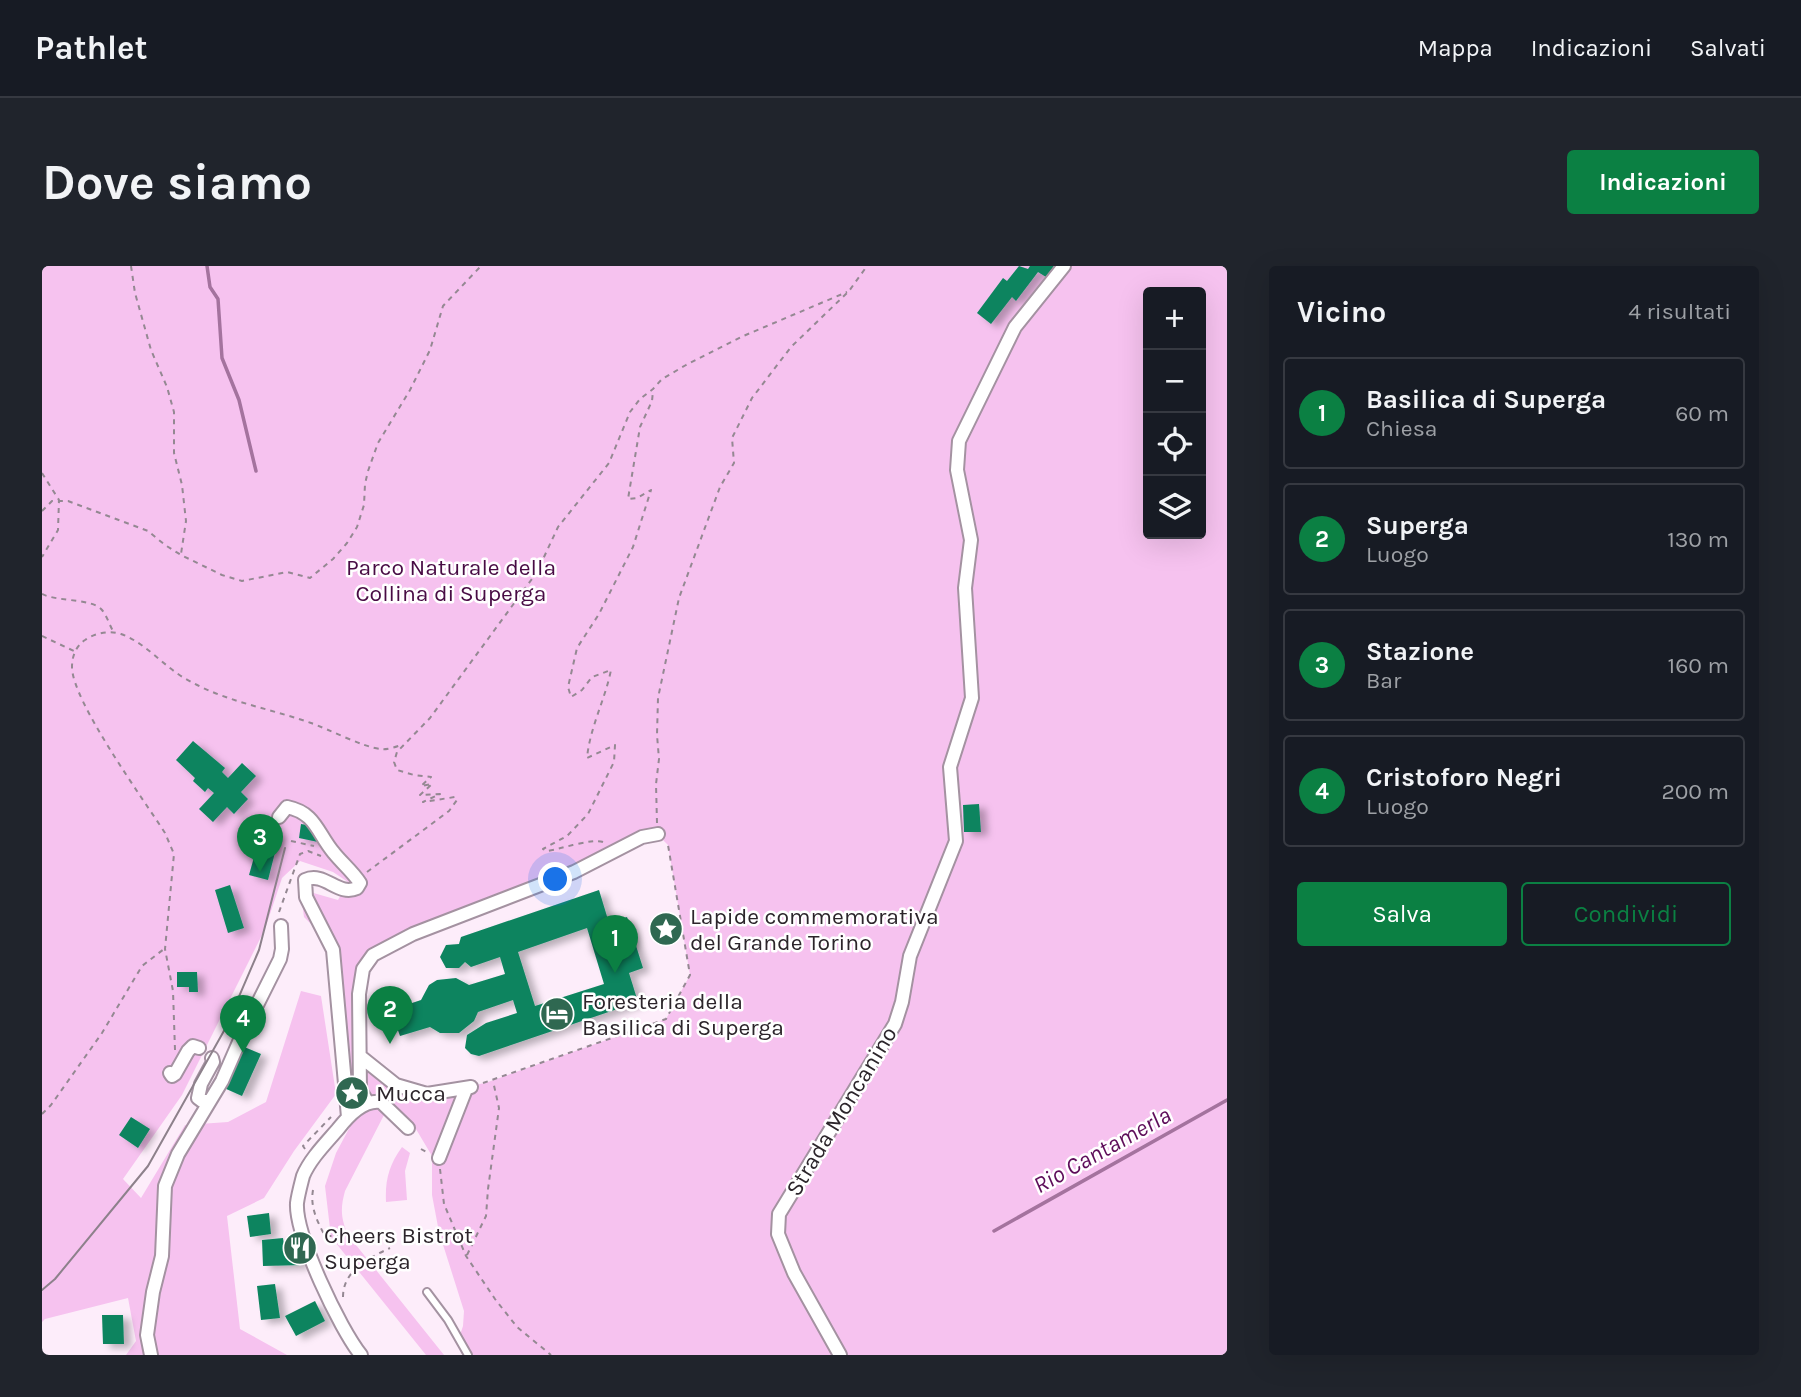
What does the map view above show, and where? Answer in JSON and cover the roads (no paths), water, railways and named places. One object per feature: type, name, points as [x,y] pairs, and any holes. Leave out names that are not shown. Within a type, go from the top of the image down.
[{"type":"street","name":"Strada Moncanino","points":[[840,1355],[794,1273],[778,1234],[779,1214],[895,1024],[910,956],[956,841],[950,767],[972,698],[964,589],[971,540],[957,470],[959,441],[1015,327],[1064,266]]},
{"type":"street","points":[[279,817],[287,807],[296,809],[316,823],[329,847],[359,879],[360,886],[353,891],[347,891],[318,877],[305,880],[304,886],[313,914],[333,950],[348,1116]]},
{"type":"street","points":[[360,1355],[338,1320],[322,1284],[302,1230],[297,1204],[303,1176],[311,1163],[364,1098],[359,994],[363,970],[373,955],[413,934],[574,872],[642,837],[658,834]]},
{"type":"street","points":[[151,1355],[147,1335],[153,1292],[162,1256],[165,1186],[178,1154],[222,1081],[280,959],[281,926]]},
{"type":"street","points":[[170,1073],[172,1076],[175,1074],[193,1046],[200,1048]]},
{"type":"street","points":[[361,1057],[397,1085],[427,1094],[469,1088],[439,1158]]},
{"type":"street","points":[[210,1101],[198,1098],[201,1084],[213,1062],[212,1058]]},
{"type":"street","points":[[387,1107],[397,1085]]},
{"type":"street","points":[[364,1098],[381,1102],[408,1128]]},
{"type":"lane","points":[[427,1292],[449,1320],[468,1355]]},
{"type":"waterway","points":[[207,266],[210,287],[218,299],[222,358],[239,400],[256,471]]},
{"type":"waterway","name":"Rio Cantamerla","points":[[994,1231],[1227,1100]]},
{"type":"tram line","points":[[42,1290],[55,1279],[148,1166],[225,1029],[259,950],[285,848]]},
{"type":"place","name":"Stazione","points":[[260,872]]},
{"type":"place","name":"Lapide commemorativa del Grande Torino","points":[[666,929]]},
{"type":"place","name":"Basilica di Superga","points":[[615,973]]},
{"type":"place","name":"Foresteria della Basilica di Superga","points":[[557,1014]]},
{"type":"place","name":"Superga","points":[[390,1044]]},
{"type":"place","name":"Cristoforo Negri","points":[[243,1053]]},
{"type":"place","name":"Mucca","points":[[352,1093]]},
{"type":"place","name":"Cheers Bistrot Superga","points":[[300,1248]]},
{"type":"park label","name":"Parco Naturale della Collina di Superga","points":[[451,580]]}]
